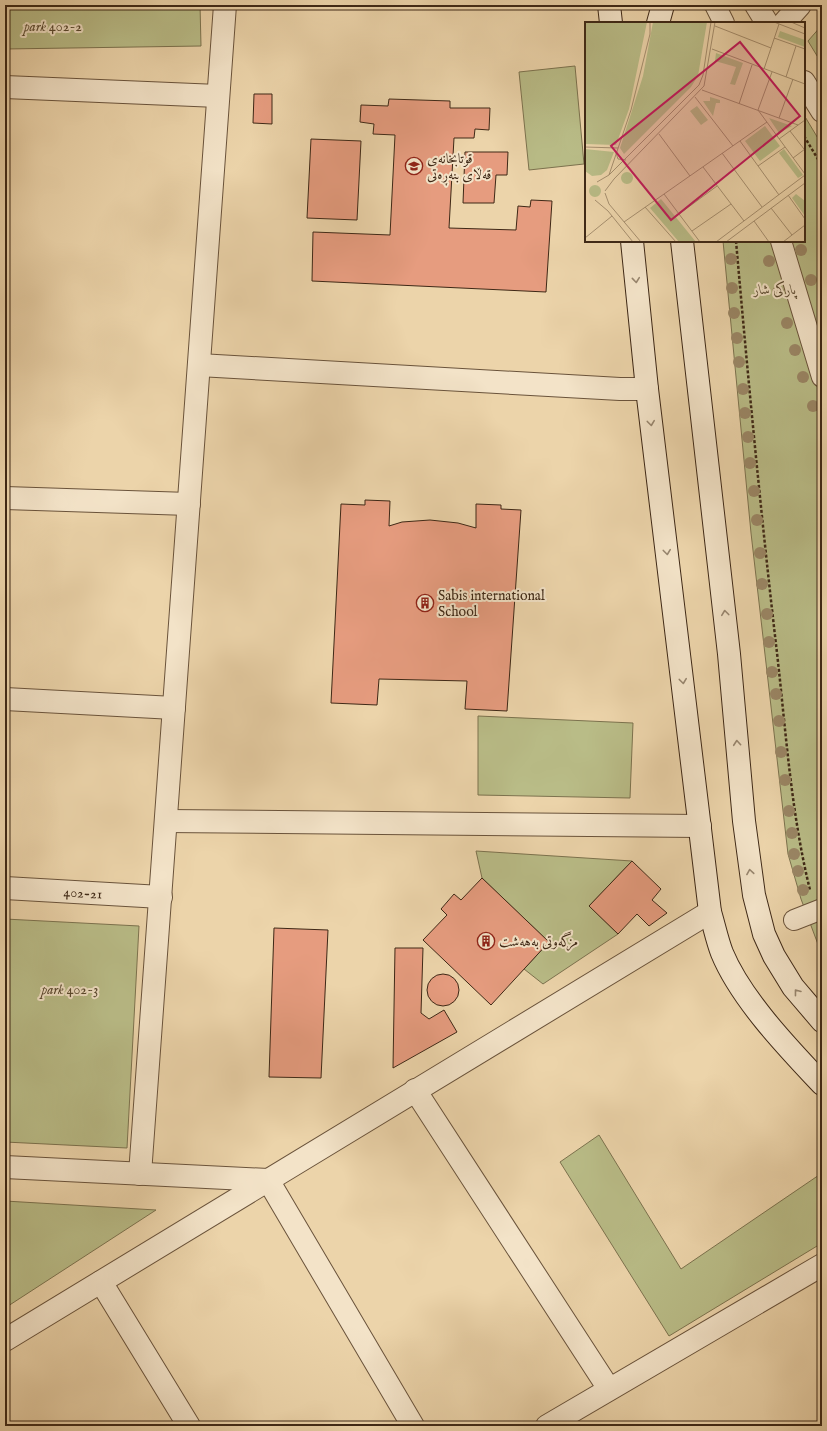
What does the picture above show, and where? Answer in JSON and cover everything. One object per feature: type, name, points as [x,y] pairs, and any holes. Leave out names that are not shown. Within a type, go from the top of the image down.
[{"type":"street","points":[[140,1174],[225,5]]},
{"type":"street","points":[[609,5],[611,22]]},
{"type":"street","points":[[656,5],[658,22]]},
{"type":"street","points":[[658,22],[663,5]]},
{"type":"street","points":[[715,5],[724,22]]},
{"type":"street","points":[[756,5],[766,22]]},
{"type":"street","points":[[785,22],[800,5]]},
{"type":"street","points":[[805,84],[822,111]]},
{"type":"street","points":[[5,87],[218,96]]},
{"type":"street","points":[[632,242],[647,389],[710,912],[722,953],[743,989],[763,1018],[822,1084]]},
{"type":"street","points":[[682,242],[730,654],[745,828],[754,895],[764,934],[774,956],[792,987],[822,1021]]},
{"type":"street","points":[[781,242],[822,377]]},
{"type":"street","points":[[199,365],[620,389],[647,389]]},
{"type":"street","points":[[5,498],[189,504]]},
{"type":"street","points":[[5,700],[174,708]]},
{"type":"street","points":[[166,821],[700,826]]},
{"type":"street","name":"402-21","points":[[5,888],[161,897]]},
{"type":"street","points":[[794,920],[819,910]]},
{"type":"street","points":[[5,1340],[414,1090],[710,912]]},
{"type":"street","points":[[414,1090],[609,1389]]},
{"type":"street","points":[[5,1167],[268,1180]]},
{"type":"street","points":[[268,1180],[413,1426]]},
{"type":"street","points":[[547,1426],[822,1265]]},
{"type":"street","points":[[101,1282],[189,1426]]},
{"type":"path","points":[[805,138],[822,166]]},
{"type":"path","points":[[736,242],[750,402],[800,852],[819,910]]},
{"type":"green space","name":"park 402-2","points":[[5,5],[200,5],[201,46],[5,49]]},
{"type":"green space","points":[[822,25],[822,64],[808,41]]},
{"type":"green space","points":[[575,66],[584,164],[529,170],[519,72]]},
{"type":"green space","name":"پارکی شار","points":[[805,117],[822,145],[822,955],[801,899],[788,854],[751,533],[723,242],[805,242]]},
{"type":"green space","points":[[478,716],[633,723],[630,798],[478,795]]},
{"type":"green space","points":[[476,851],[632,861],[589,906],[618,934],[543,984],[524,969],[549,942],[482,878]]},
{"type":"green space","name":"park 402-3","points":[[5,919],[139,926],[127,1148],[5,1142]]},
{"type":"green space","points":[[599,1135],[681,1269],[822,1173],[822,1243],[669,1336],[560,1162]]},
{"type":"green space","points":[[5,1201],[156,1210],[5,1308]]},
{"type":"building","points":[[254,94],[272,94],[272,124],[253,123]]},
{"type":"building","points":[[389,99],[450,101],[450,108],[490,108],[489,130],[475,129],[474,138],[454,138],[449,228],[516,230],[518,206],[530,207],[531,200],[552,201],[546,292],[312,281],[313,232],[390,235],[395,135],[373,134],[374,124],[360,122],[361,105],[388,106]]},
{"type":"building","points":[[311,139],[361,141],[357,220],[307,218]]},
{"type":"building","points":[[465,152],[508,152],[507,175],[496,175],[494,203],[463,203]]},
{"type":"building","name":"Sabis international School","points":[[365,500],[390,501],[389,526],[402,522],[430,520],[458,523],[476,528],[476,504],[501,505],[501,509],[521,510],[507,711],[465,709],[467,681],[379,679],[377,705],[331,703],[341,504],[365,505]]},
{"type":"building","points":[[632,861],[661,889],[652,900],[667,913],[649,926],[637,914],[618,934],[589,906]]},
{"type":"building","name":"مزگەوتی بەهەشت","points":[[482,878],[549,942],[491,1005],[423,940],[447,915],[441,909],[454,894],[461,900]]},
{"type":"building","points":[[274,928],[328,930],[321,1078],[269,1077]]},
{"type":"building","points":[[395,948],[423,948],[421,1013],[429,1019],[444,1010],[457,1032],[393,1068]]},
{"type":"building","points":[[443,974],[454,979],[459,990],[454,1001],[443,1006],[432,1001],[427,990],[432,979]]},
{"type":"place","name":"قوتابخانەی قەڵای بنەڕەتی","points":[[414,166]]},
{"type":"place","name":"Sabis international School","points":[[425,603]]},
{"type":"place","name":"مزگەوتی بەهەشت","points":[[486,941]]}]
